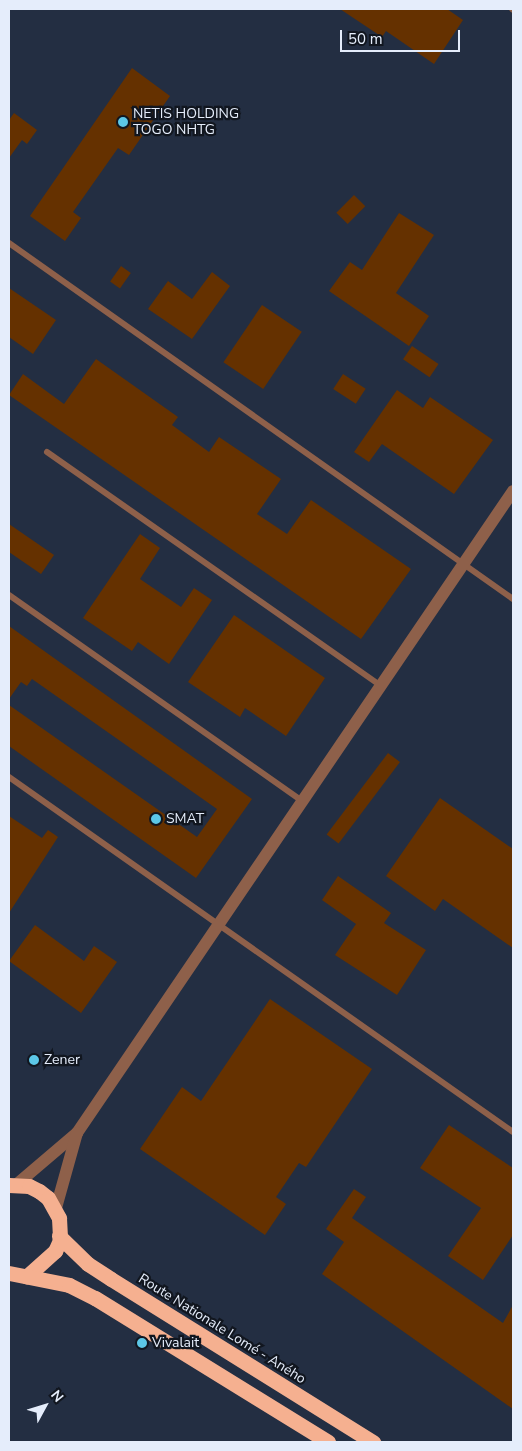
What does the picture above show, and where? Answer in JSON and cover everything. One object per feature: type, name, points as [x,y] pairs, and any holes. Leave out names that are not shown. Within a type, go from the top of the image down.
[{"type":"highway","points":[[13,1184],[39,1191],[56,1208],[59,1236],[55,1251],[49,1260],[27,1276]]},
{"type":"highway","name":"Route Nationale Lomé - Aného","points":[[59,1236],[96,1269],[373,1442]]},
{"type":"highway","points":[[9,1273],[69,1285],[95,1298],[328,1442]]},
{"type":"street","points":[[13,1184],[77,1133],[218,922],[513,491]]},
{"type":"street","points":[[56,1208],[77,1133]]},
{"type":"lane","points":[[9,243],[513,600]]},
{"type":"lane","points":[[47,452],[380,685]]},
{"type":"lane","points":[[9,595],[301,800]]},
{"type":"lane","points":[[9,778],[218,922],[513,1132]]},
{"type":"building","points":[[340,9],[447,9],[463,20],[434,64],[386,31],[382,37]]},
{"type":"building","name":"NETIS HOLDING TOGO NHTG","points":[[132,68],[170,96],[129,155],[118,148],[73,212],[81,218],[65,241],[30,216]]},
{"type":"building","points":[[14,113],[37,130],[27,144],[22,140],[9,158],[9,120]]},
{"type":"building","points":[[354,195],[365,206],[348,224],[336,213]]},
{"type":"building","points":[[399,213],[434,235],[396,293],[429,316],[409,346],[329,291],[350,262],[362,270]]},
{"type":"building","points":[[121,266],[131,273],[120,288],[110,282]]},
{"type":"building","points":[[212,272],[230,286],[192,339],[148,309],[168,281],[192,299]]},
{"type":"building","points":[[9,288],[56,320],[33,354],[9,337]]},
{"type":"building","points":[[262,305],[302,332],[263,389],[223,362]]},
{"type":"building","points":[[412,346],[439,364],[430,377],[403,359]]},
{"type":"building","points":[[96,359],[178,417],[172,425],[209,452],[219,437],[281,479],[257,514],[287,534],[311,500],[411,569],[361,639],[9,395],[23,374],[64,404]]},
{"type":"building","points":[[343,374],[366,389],[356,404],[333,389]]},
{"type":"building","points":[[397,390],[423,408],[430,397],[493,440],[454,494],[382,444],[369,462],[354,452]]},
{"type":"building","points":[[9,524],[54,555],[41,574],[9,552]]},
{"type":"building","points":[[140,534],[160,548],[140,579],[181,607],[194,588],[212,600],[169,664],[138,642],[132,651],[83,618]]},
{"type":"building","points":[[234,615],[325,678],[286,736],[245,708],[240,717],[188,682]]},
{"type":"building","points":[[9,626],[252,799],[196,878],[9,746],[9,705],[197,837],[217,809],[32,679],[27,686],[21,682],[9,699]]},
{"type":"building","points":[[388,753],[400,762],[339,843],[327,834]]},
{"type":"building","points":[[440,798],[513,849],[513,948],[443,899],[435,911],[386,876]]},
{"type":"building","points":[[9,816],[42,838],[48,830],[58,837],[9,913]]},
{"type":"building","points":[[338,876],[391,913],[384,923],[426,950],[397,995],[335,955],[356,924],[322,900]]},
{"type":"building","points":[[35,925],[84,961],[94,946],[117,962],[81,1013],[9,961]]},
{"type":"building","points":[[270,999],[372,1069],[306,1167],[299,1163],[276,1197],[286,1204],[265,1235],[140,1149],[182,1087],[201,1101]]},
{"type":"building","points":[[449,1125],[513,1168],[513,1235],[483,1280],[448,1256],[481,1208],[420,1168]]},
{"type":"building","points":[[354,1189],[366,1197],[352,1218],[503,1323],[513,1305],[513,1409],[322,1274],[344,1242],[326,1229]]},
{"type":"place","name":"NETIS HOLDING TOGO NHTG","points":[[123,122]]},
{"type":"place","name":"SMAT","points":[[156,819]]},
{"type":"place","name":"Zener","points":[[34,1060]]},
{"type":"place","name":"Vivalait","points":[[142,1343]]}]
